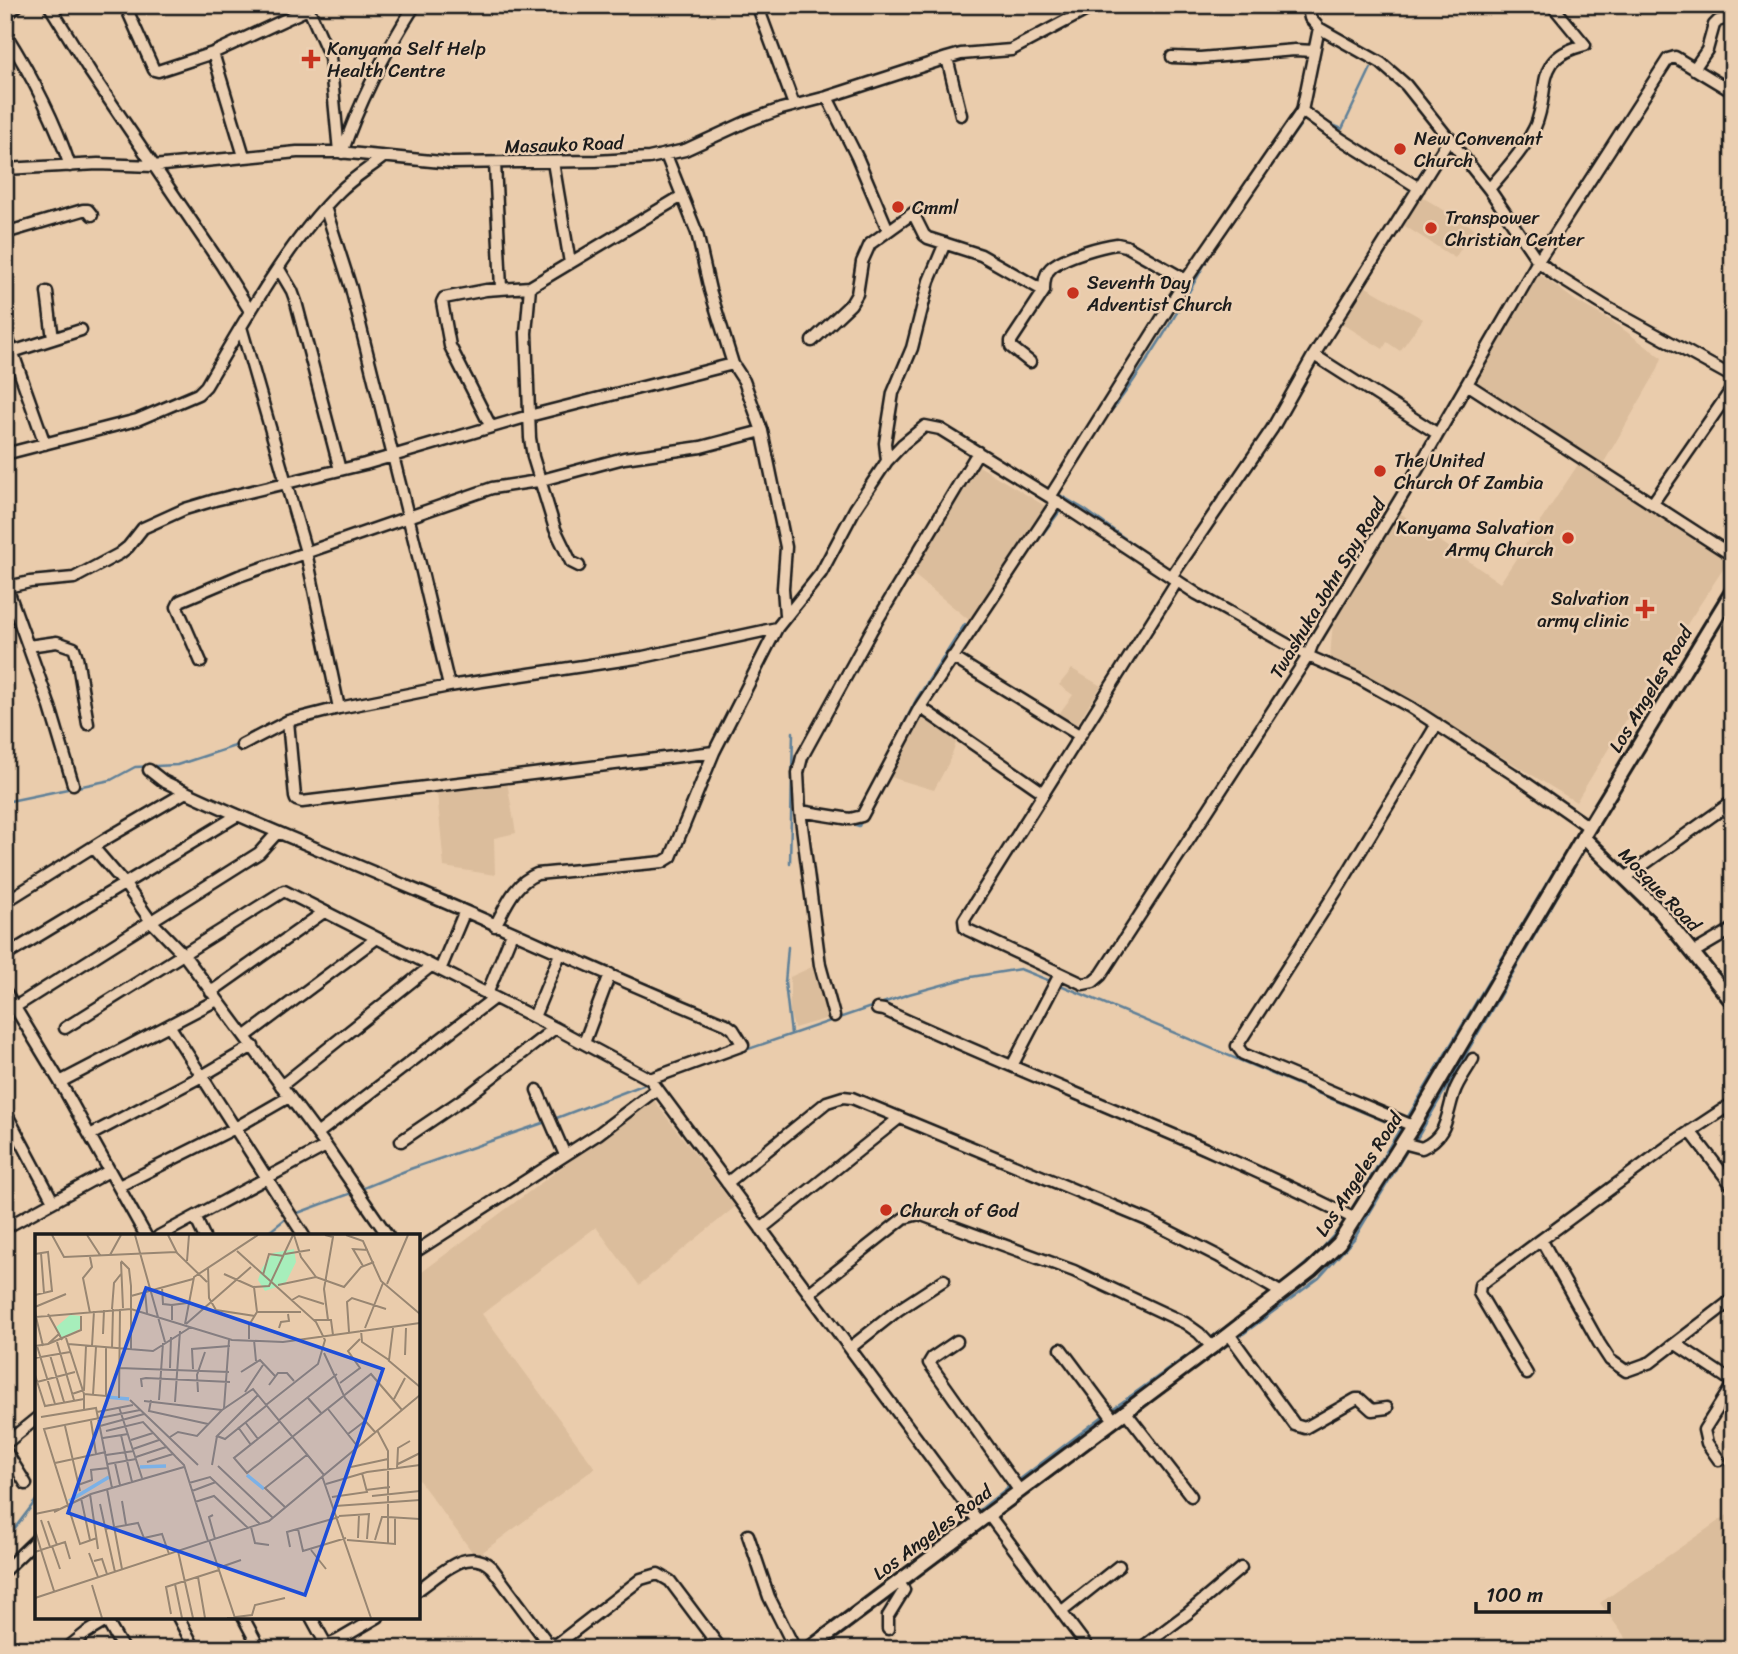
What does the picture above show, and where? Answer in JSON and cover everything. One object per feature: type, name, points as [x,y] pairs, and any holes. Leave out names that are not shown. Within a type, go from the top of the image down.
[{"type":"main road","name":"Los Angeles Road","points":[[808,1649],[1230,1335],[1339,1243],[1413,1126],[1586,832],[1733,590]]},
{"type":"main road","name":"Mosque Road","points":[[1586,832],[1625,878],[1661,913],[1733,1003]]},
{"type":"street","points":[[5,17],[18,5]]},
{"type":"street","points":[[49,5],[250,311]]},
{"type":"street","points":[[125,5],[154,70],[158,71],[213,53],[308,7],[330,57],[340,153]]},
{"type":"street","points":[[340,153],[379,65],[415,5]]},
{"type":"street","points":[[760,5],[759,10],[794,105]]},
{"type":"street","name":"Masauko Road","points":[[5,169],[128,163],[153,166],[297,152],[340,153],[419,162],[495,163],[630,160],[666,155],[758,117],[947,58],[961,54],[1010,50],[1097,5]]},
{"type":"street","points":[[1307,5],[1310,18],[1319,28],[1381,63],[1406,85],[1489,189],[1538,261],[1555,275],[1608,308],[1733,377]]},
{"type":"street","points":[[1489,189],[1524,146],[1536,124],[1543,81],[1548,71],[1563,52],[1585,45],[1552,5]]},
{"type":"street","points":[[1733,16],[1714,25],[1707,50],[1694,69],[1733,92]]},
{"type":"street","points":[[800,811],[855,820],[862,816],[920,707],[1053,499],[1186,280],[1302,111],[1319,28]]},
{"type":"street","points":[[5,33],[28,69],[52,118],[69,166]]},
{"type":"street","points":[[1172,57],[1200,58],[1295,50],[1314,51]]},
{"type":"street","points":[[213,53],[243,156]]},
{"type":"street","name":"Twashuka John Spy Road","points":[[1044,793],[964,924],[968,930],[1083,984],[1098,979],[1308,656],[1538,261],[1655,80],[1671,57],[1694,69]]},
{"type":"street","points":[[947,58],[961,115]]},
{"type":"street","points":[[827,97],[857,157],[888,230]]},
{"type":"street","points":[[1302,111],[1419,188]]},
{"type":"street","points":[[920,707],[1044,793],[1174,579],[1272,429],[1314,355],[1450,138]]},
{"type":"street","points":[[666,155],[697,233],[710,290],[733,364],[744,381],[762,431],[786,547],[783,588],[785,615]]},
{"type":"street","points":[[5,454],[137,420],[198,394],[206,386],[250,311],[325,207],[349,183],[382,158]]},
{"type":"street","points":[[553,162],[570,263]]},
{"type":"street","points":[[495,163],[501,288]]},
{"type":"street","points":[[491,427],[450,346],[442,302],[449,295],[530,287],[682,196]]},
{"type":"street","points":[[325,207],[351,288],[449,686]]},
{"type":"street","points":[[5,233],[83,210],[88,210],[92,215]]},
{"type":"street","points":[[812,341],[851,304],[857,294],[865,253],[870,244],[914,213],[924,235],[981,255],[1044,291]]},
{"type":"street","points":[[887,461],[885,443],[893,393],[912,348],[929,281],[945,243]]},
{"type":"street","points":[[1030,362],[1010,344],[1044,291],[1045,278],[1052,267],[1117,244],[1126,246],[1186,280]]},
{"type":"street","points":[[279,269],[296,302],[340,470]]},
{"type":"street","points":[[530,287],[526,333],[530,438],[538,481],[561,544],[571,562],[579,566]]},
{"type":"street","points":[[47,292],[53,339]]},
{"type":"street","points":[[241,327],[306,552],[339,708]]},
{"type":"street","points":[[12,352],[81,330]]},
{"type":"street","points":[[5,331],[45,444]]},
{"type":"street","points":[[1314,355],[1438,434]]},
{"type":"street","points":[[73,784],[6,585],[74,578],[119,554],[143,528],[185,509],[733,364]]},
{"type":"street","points":[[1468,384],[1733,556]]},
{"type":"street","points":[[1653,504],[1733,387]]},
{"type":"street","points":[[495,926],[513,893],[528,877],[663,862],[671,857],[714,752],[777,628],[821,573],[855,509],[887,461],[925,426],[940,429],[978,452],[1174,579],[1308,656],[1356,677],[1437,724],[1586,832]]},
{"type":"street","points":[[201,662],[177,603],[227,581],[500,486],[538,481],[624,458],[685,450],[762,431]]},
{"type":"street","points":[[834,1016],[820,965],[800,811],[799,773],[802,757],[877,620],[978,452]]},
{"type":"street","points":[[242,745],[288,722],[339,708],[449,686],[643,657],[777,628]]},
{"type":"street","points":[[28,646],[57,642],[74,648],[78,657],[88,724]]},
{"type":"street","points":[[952,657],[1079,735]]},
{"type":"street","points":[[288,722],[295,797],[302,802],[714,752]]},
{"type":"street","points":[[1413,1126],[1243,1054],[1237,1046],[1342,882],[1437,724]]},
{"type":"street","points":[[149,770],[163,781],[278,833],[726,1024],[733,1029],[743,1045],[650,1079]]},
{"type":"street","points":[[5,902],[186,792]]},
{"type":"street","points":[[1625,878],[1733,801]]},
{"type":"street","points":[[5,956],[238,815]]},
{"type":"street","points":[[15,1007],[259,853],[278,833]]},
{"type":"street","points":[[93,847],[124,883],[150,920],[184,955],[246,1036],[387,1234]]},
{"type":"street","points":[[65,1028],[281,892],[287,892],[650,1079],[850,1348],[1090,1649]]},
{"type":"street","points":[[60,1082],[169,1025],[214,996],[324,912]]},
{"type":"street","points":[[281,1086],[435,968],[464,913]]},
{"type":"street","points":[[1694,952],[1733,929]]},
{"type":"street","points":[[317,1134],[491,996],[512,933]]},
{"type":"street","points":[[246,1036],[376,938]]},
{"type":"street","points":[[534,1017],[560,954]]},
{"type":"street","points":[[584,1043],[610,974]]},
{"type":"street","points":[[1012,1066],[1060,974]]},
{"type":"street","points":[[5,991],[60,1082],[145,1234]]},
{"type":"street","points":[[877,1009],[1261,1174],[1355,1219]]},
{"type":"street","points":[[169,1025],[303,1234]]},
{"type":"street","points":[[401,1140],[490,1080],[555,1028]]},
{"type":"street","points":[[89,1133],[92,1134],[202,1076],[253,1046]]},
{"type":"street","points":[[1402,1143],[1422,1148],[1436,1138],[1446,1126],[1454,1093],[1474,1059]]},
{"type":"street","points":[[537,1090],[565,1154]]},
{"type":"street","points":[[420,1249],[598,1134],[657,1090]]},
{"type":"street","points":[[119,1186],[235,1128],[289,1097]]},
{"type":"street","points":[[727,1183],[807,1117],[835,1099],[852,1098],[1147,1220],[1218,1256],[1282,1293]]},
{"type":"street","points":[[1527,1374],[1485,1304],[1478,1288],[1480,1285],[1690,1131],[1733,1103]]},
{"type":"street","points":[[5,1111],[53,1201]]},
{"type":"street","points":[[761,1229],[898,1119]]},
{"type":"street","points":[[1690,1131],[1733,1187]]},
{"type":"street","points":[[163,1234],[326,1146]]},
{"type":"street","points":[[5,1228],[109,1171]]},
{"type":"street","points":[[809,1293],[904,1218],[919,1214],[1100,1283],[1185,1323],[1212,1348]]},
{"type":"street","points":[[195,1217],[203,1234]]},
{"type":"street","points":[[1542,1241],[1610,1360],[1626,1371],[1651,1362],[1733,1299]]},
{"type":"street","points":[[850,1348],[898,1310],[944,1280]]},
{"type":"street","points":[[1230,1335],[1295,1425],[1305,1428],[1356,1399],[1360,1399],[1372,1410],[1387,1408]]},
{"type":"street","points":[[957,1341],[929,1363],[1019,1490]]},
{"type":"street","points":[[1676,1345],[1733,1383],[1704,1430],[1707,1443],[1719,1460]]},
{"type":"street","points":[[1061,1349],[1114,1420]]},
{"type":"street","points":[[1125,1411],[1191,1496]]},
{"type":"street","points":[[5,1444],[35,1420]]},
{"type":"street","points":[[5,1450],[26,1484]]},
{"type":"street","points":[[748,1535],[769,1597],[795,1649]]},
{"type":"street","points":[[5,1570],[35,1541]]},
{"type":"street","points":[[420,1589],[458,1563],[480,1558],[492,1568],[547,1642],[556,1645],[641,1579],[650,1574],[658,1574],[670,1581],[721,1649]]},
{"type":"street","points":[[1061,1612],[1119,1566]]},
{"type":"street","points":[[1140,1649],[1241,1568]]},
{"type":"street","points":[[888,1629],[888,1616],[904,1590],[898,1581]]},
{"type":"street","points":[[66,1649],[105,1619],[123,1649]]},
{"type":"street","points":[[179,1619],[195,1649]]},
{"type":"street","points":[[244,1619],[260,1649]]},
{"type":"street","points":[[311,1619],[324,1647],[375,1619]]},
{"type":"street","points":[[5,1639],[11,1649]]},
{"type":"shaded area","points":[[1417,194],[1474,228],[1455,258],[1400,223]]},
{"type":"shaded area","points":[[1538,273],[1576,301],[1612,321],[1662,358],[1603,464],[1597,463],[1471,382]]},
{"type":"shaded area","points":[[1361,284],[1423,319],[1400,351],[1387,342],[1383,349],[1338,321]]},
{"type":"shaded area","points":[[974,463],[1050,509],[974,624],[903,566]]},
{"type":"shaded area","points":[[1579,463],[1729,560],[1650,681],[1576,802],[1414,703],[1330,658],[1333,622],[1400,513],[1500,583]]},
{"type":"shaded area","points":[[1072,669],[1101,686],[1072,731],[1055,719],[1073,695],[1059,685]]},
{"type":"shaded area","points":[[925,713],[958,738],[934,790],[887,776]]},
{"type":"shaded area","points":[[507,782],[516,833],[494,838],[495,875],[444,867],[437,792]]},
{"type":"shaded area","points":[[816,965],[832,1017],[794,1028],[790,1013],[790,977]]},
{"type":"shaded area","points":[[653,1099],[735,1207],[639,1285],[596,1227],[482,1314],[595,1468],[476,1557],[420,1482],[420,1274]]},
{"type":"shaded area","points":[[1733,1511],[1733,1649],[1634,1649],[1600,1603]]},
{"type":"waterway","points":[[1321,120],[1342,129],[1371,68]]},
{"type":"waterway","points":[[1238,213],[1301,124]]},
{"type":"waterway","points":[[1414,183],[1439,145]]},
{"type":"waterway","points":[[1380,241],[1412,187]]},
{"type":"waterway","points":[[1101,424],[1148,359],[1216,244]]},
{"type":"waterway","points":[[1070,474],[1096,432]]},
{"type":"waterway","points":[[1065,483],[1058,494],[1084,509],[1166,568]]},
{"type":"waterway","points":[[1027,555],[1060,511],[1064,510]]},
{"type":"waterway","points":[[1124,551],[1153,572]]},
{"type":"waterway","points":[[876,779],[916,700],[965,624]]},
{"type":"waterway","points":[[927,707],[946,677]]},
{"type":"waterway","points":[[416,688],[443,681]]},
{"type":"waterway","points":[[296,714],[317,709]]},
{"type":"waterway","points":[[901,752],[924,713]]},
{"type":"waterway","points":[[790,863],[793,732]]},
{"type":"waterway","points":[[5,802],[111,780],[135,767],[177,765],[238,745]]},
{"type":"waterway","points":[[850,823],[859,826],[863,819]]},
{"type":"waterway","points":[[1406,1120],[1561,859]]},
{"type":"waterway","points":[[1416,1140],[1579,859]]},
{"type":"waterway","points":[[788,947],[785,983],[791,1034]]},
{"type":"waterway","points":[[696,1067],[909,994],[971,977],[1020,969],[1050,981]]},
{"type":"waterway","points":[[1058,984],[1401,1128]]},
{"type":"waterway","points":[[554,1119],[648,1083]]},
{"type":"waterway","points":[[361,1189],[410,1169],[546,1122]]},
{"type":"waterway","points":[[1349,1213],[1400,1129]]},
{"type":"waterway","points":[[1239,1337],[1319,1278],[1354,1239],[1406,1152]]},
{"type":"waterway","points":[[295,1214],[352,1193]]},
{"type":"waterway","points":[[266,1234],[289,1216]]},
{"type":"waterway","points":[[1280,1286],[1318,1253],[1340,1228]]},
{"type":"waterway","points":[[1208,1340],[1273,1292]]},
{"type":"waterway","points":[[1135,1412],[1229,1344]]},
{"type":"waterway","points":[[1111,1410],[1202,1345]]},
{"type":"waterway","points":[[1019,1480],[1103,1416]]},
{"type":"waterway","points":[[977,1512],[1011,1485]]},
{"type":"waterway","points":[[5,1541],[35,1502]]},
{"type":"place","name":"Kanyama Self Help Health Centre","points":[[311,59]]},
{"type":"place","name":"New Convenant Church","points":[[1400,149]]},
{"type":"place","name":"Cmml","points":[[898,207]]},
{"type":"place","name":"Transpower Christian Center","points":[[1431,228]]},
{"type":"place","name":"Seventh Day Adventist Church","points":[[1073,293]]},
{"type":"place","name":"The United Church Of Zambia","points":[[1380,471]]},
{"type":"place","name":"Kanyama Salvation Army Church","points":[[1568,538]]},
{"type":"place","name":"Salvation army clinic","points":[[1645,609]]},
{"type":"place","name":"Church of God","points":[[886,1210]]}]
